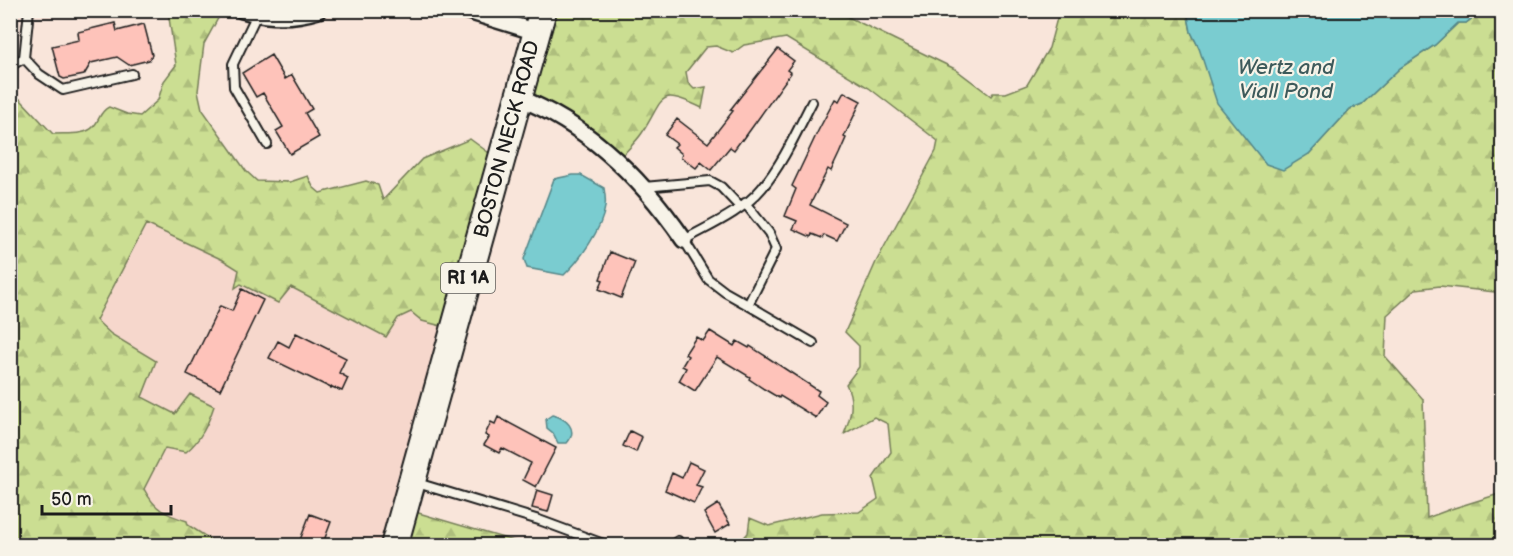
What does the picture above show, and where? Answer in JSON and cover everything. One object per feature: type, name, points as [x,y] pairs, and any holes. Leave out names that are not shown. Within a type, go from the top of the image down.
[{"type":"main road","name":"BOSTON NECK ROAD","points":[[394,546],[541,16]]},
{"type":"street","points":[[242,10],[257,14],[294,15],[318,10]]},
{"type":"street","points":[[468,11],[541,16]]},
{"type":"street","points":[[519,98],[547,108],[605,149],[633,175],[669,217],[684,240]]},
{"type":"lane","points":[[29,10],[24,58],[39,74],[63,90],[132,74]]},
{"type":"lane","points":[[257,14],[233,64],[234,87],[267,144]]},
{"type":"lane","points":[[10,66],[24,58]]},
{"type":"lane","points":[[812,102],[777,168],[762,189],[743,205],[684,240],[708,279],[725,292],[813,343]]},
{"type":"lane","points":[[643,187],[710,181],[743,205],[769,233],[776,249],[748,305]]},
{"type":"lane","points":[[411,482],[540,520],[609,546]]},
{"type":"shaded area","points":[[146,224],[223,260],[239,270],[241,284],[278,303],[291,287],[385,337],[398,318],[411,312],[454,329],[394,545],[219,545],[188,525],[187,521],[168,515],[152,504],[143,489],[165,447],[186,452],[175,414],[142,396],[156,361],[111,334],[96,320]]},
{"type":"green space","points":[[168,11],[222,11],[204,44],[198,91],[202,109],[246,171],[257,181],[290,182],[308,176],[313,187],[320,193],[366,181],[378,185],[383,200],[422,159],[470,139],[500,161],[453,329],[422,321],[411,312],[398,318],[386,337],[291,287],[278,303],[241,284],[235,288],[239,270],[223,260],[146,224],[96,320],[111,334],[156,361],[142,397],[175,414],[190,394],[214,406],[203,431],[186,452],[165,448],[144,489],[152,502],[161,510],[187,521],[188,525],[219,545],[11,546],[11,105],[20,99],[53,134],[86,131],[109,107],[140,116],[158,100],[164,81],[176,65]]},
{"type":"green space","points":[[488,11],[836,11],[955,69],[991,96],[993,93],[1006,93],[1027,85],[1049,48],[1059,11],[1187,11],[1191,32],[1199,48],[1309,154],[1350,109],[1362,104],[1400,68],[1435,45],[1458,23],[1466,23],[1482,11],[1502,11],[1502,300],[1495,292],[1440,286],[1416,289],[1387,315],[1385,356],[1423,399],[1427,518],[1502,493],[1502,545],[737,545],[748,533],[750,518],[769,526],[822,513],[859,512],[878,499],[873,478],[891,452],[888,424],[874,417],[844,434],[851,409],[846,384],[859,367],[859,346],[845,332],[876,262],[936,151],[938,141],[869,88],[786,38],[744,45],[733,53],[716,46],[706,47],[686,72],[688,83],[694,89],[706,87],[702,108],[677,98],[664,99],[640,136],[620,158],[524,99],[541,26]]},
{"type":"green space","points":[[405,509],[527,545],[394,546]]},
{"type":"water","name":"Wertz and Viall Pond","points":[[1187,10],[1482,11],[1466,23],[1458,23],[1435,45],[1400,68],[1362,104],[1350,109],[1309,154],[1283,170],[1266,164],[1217,103],[1199,48],[1191,32]]},
{"type":"water","points":[[581,175],[604,188],[605,207],[600,225],[583,253],[564,275],[527,268],[524,259],[554,179]]},
{"type":"water","points":[[552,415],[566,421],[569,425],[572,433],[567,443],[558,443],[553,433],[547,428],[546,419]]},
{"type":"building","points":[[115,23],[117,31],[144,24],[152,55],[149,60],[129,65],[117,57],[91,63],[84,75],[64,79],[60,77],[52,46],[79,40],[78,32]]},
{"type":"building","points":[[778,49],[794,61],[787,70],[791,73],[743,140],[734,150],[730,147],[711,170],[701,162],[696,168],[681,157],[682,154],[674,147],[677,144],[665,135],[677,119],[708,143],[733,111],[730,110]]},
{"type":"building","points":[[271,55],[285,79],[292,75],[312,109],[305,113],[319,137],[290,154],[276,131],[283,127],[263,93],[256,97],[242,73]]},
{"type":"building","points":[[844,92],[861,101],[831,171],[828,169],[810,205],[846,223],[837,241],[824,235],[822,238],[812,234],[811,237],[793,229],[797,221],[785,216],[796,189],[792,186],[818,131],[835,99],[839,101]]},
{"type":"building","points":[[610,252],[635,262],[621,298],[599,289],[603,280],[600,279]]},
{"type":"building","points":[[242,289],[263,300],[220,390],[187,374],[220,306],[232,311]]},
{"type":"building","points":[[710,331],[734,346],[737,341],[749,348],[750,346],[819,391],[817,395],[826,402],[816,418],[764,389],[749,379],[750,377],[717,357],[695,391],[679,381],[686,368],[682,366],[688,356],[685,354],[696,337],[703,341]]},
{"type":"building","points":[[296,333],[346,358],[339,373],[348,378],[342,391],[269,358],[278,341],[289,347]]},
{"type":"building","points":[[498,417],[556,448],[536,487],[523,480],[531,463],[502,448],[499,453],[484,445],[489,437],[485,435],[491,422],[495,424]]},
{"type":"building","points":[[630,431],[642,437],[636,452],[623,446]]},
{"type":"building","points":[[689,462],[704,469],[696,485],[702,487],[694,503],[665,490],[672,473],[682,478]]},
{"type":"building","points":[[537,490],[553,495],[548,512],[532,508]]},
{"type":"building","points":[[718,504],[730,524],[715,533],[704,513]]},
{"type":"building","points":[[310,514],[331,522],[322,546],[314,546],[300,540]]}]
